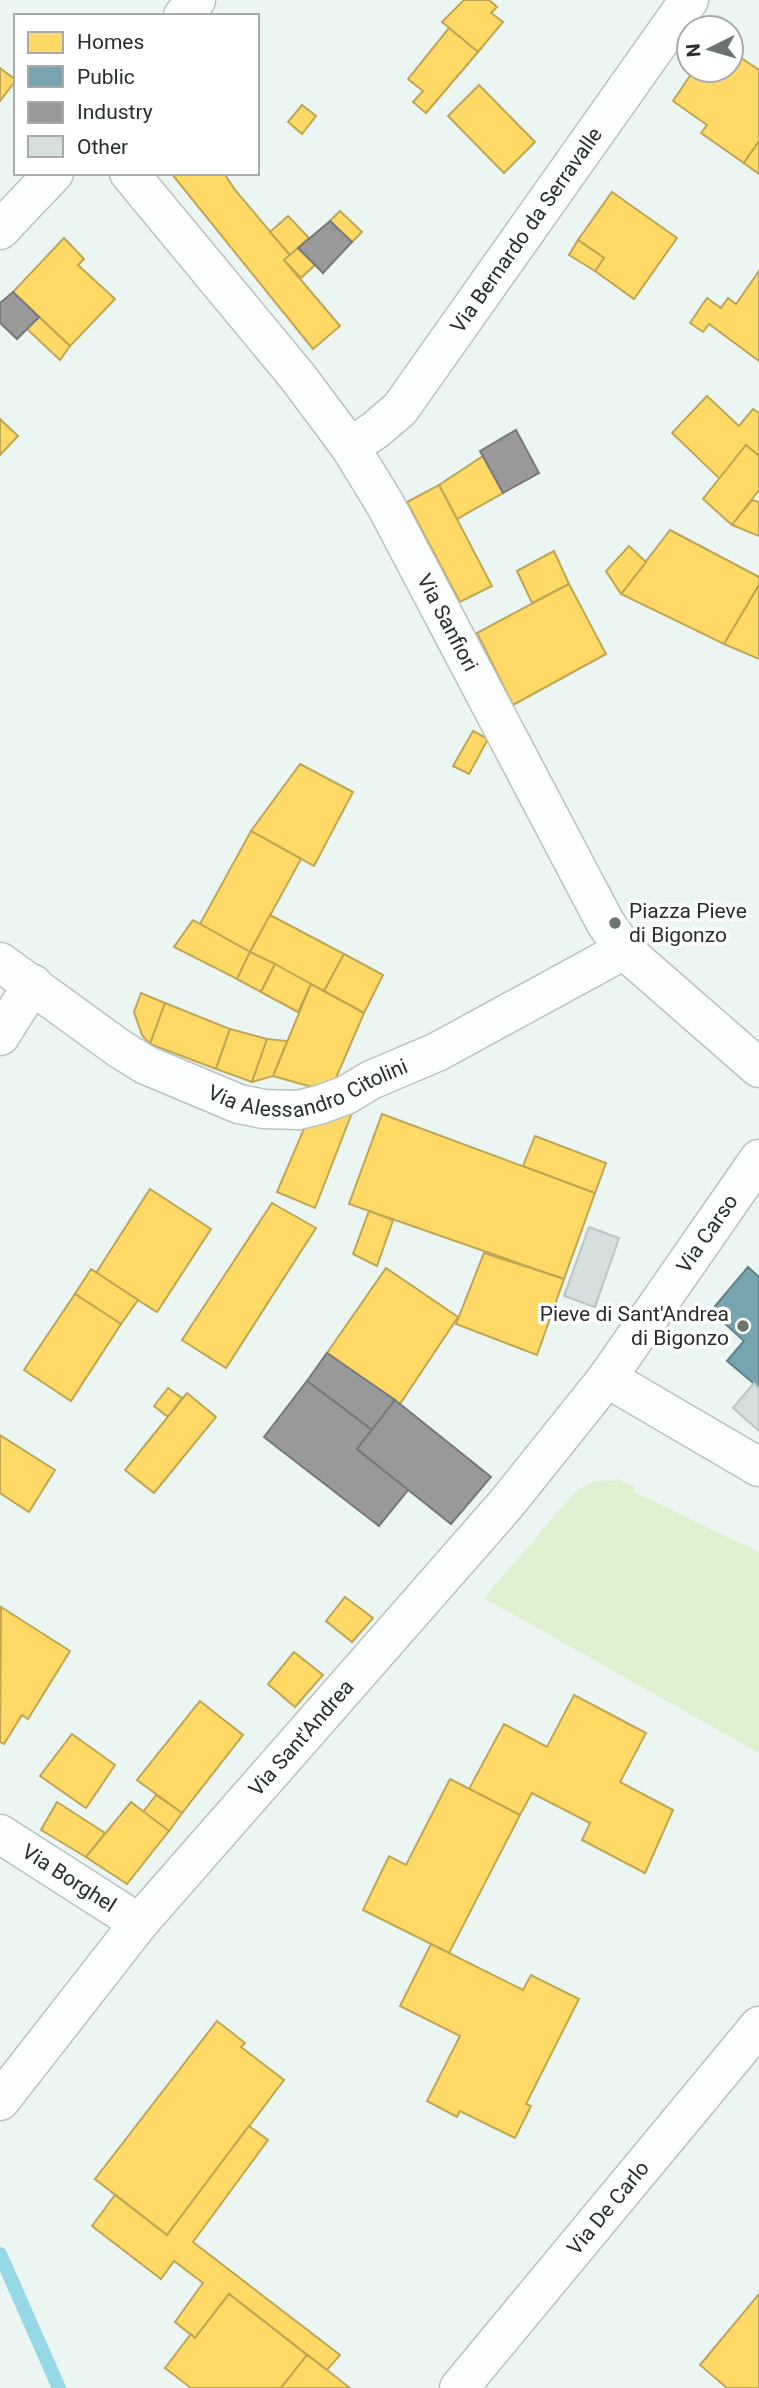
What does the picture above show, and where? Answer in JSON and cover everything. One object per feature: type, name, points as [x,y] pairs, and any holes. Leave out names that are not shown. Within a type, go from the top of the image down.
[{"type":"street","points":[[185,14],[196,0]]},
{"type":"street","name":"Via Bernardo da Serravalle","points":[[350,447],[400,409],[689,0]]},
{"type":"street","points":[[0,230],[52,175]]},
{"type":"street","name":"Via Sanfiori","points":[[130,175],[298,376],[350,447],[385,504],[585,889],[624,950],[759,1068]]},
{"type":"street","name":"Via Alessandro Citolini","points":[[0,962],[146,1065],[239,1104],[264,1109],[298,1110],[346,1095],[370,1080],[437,1052],[624,950]]},
{"type":"street","points":[[0,1036],[33,985]]},
{"type":"street","name":"Via Carso","points":[[607,1378],[759,1159]]},
{"type":"street","points":[[607,1378],[759,1467]]},
{"type":"street","name":"Via Sant'Andrea","points":[[0,2101],[139,1923],[507,1503],[607,1378]]},
{"type":"street","name":"Via Borghel","points":[[0,1834],[139,1923]]},
{"type":"street","name":"Via De Carlo","points":[[459,2388],[759,2026]]},
{"type":"green space","points":[[616,1478],[635,1487],[634,1492],[759,1552],[759,1753],[484,1598],[574,1493],[593,1483],[615,1481]]},
{"type":"building: Homes","points":[[464,0],[489,0],[497,7],[491,13],[503,22],[478,52],[442,22]]},
{"type":"building: Homes","points":[[449,28],[478,52],[426,113],[413,102],[423,91],[408,79]]},
{"type":"building: Homes","points":[[745,60],[759,70],[759,141],[744,163],[701,133],[707,125],[673,101],[685,84],[745,84]]},
{"type":"building: Homes","points":[[0,68],[14,78],[14,83],[0,101]]},
{"type":"building: Homes","points":[[479,85],[535,142],[504,173],[448,116]]},
{"type":"building: Homes","points":[[302,105],[316,116],[302,134],[288,122]]},
{"type":"building: Homes","points":[[759,141],[759,174],[744,163]]},
{"type":"building: Homes","points":[[173,175],[225,175],[290,255],[284,260],[340,326],[313,349]]},
{"type":"building: Homes","points":[[612,192],[677,238],[634,299],[595,271],[604,258],[578,240]]},
{"type":"building: Homes","points":[[340,211],[362,232],[352,242],[330,221]]},
{"type":"building: Homes","points":[[288,216],[309,238],[290,255],[270,232]]},
{"type":"building: Homes","points":[[64,238],[84,259],[78,265],[115,299],[70,346],[13,292]]},
{"type":"building: Homes","points":[[578,240],[604,258],[595,271],[569,255]]},
{"type":"building: Homes","points":[[298,248],[315,265],[301,278],[284,260]]},
{"type":"building: Homes","points":[[759,271],[759,361],[709,324],[703,332],[690,323],[707,298],[721,308],[728,298],[736,304]]},
{"type":"building: Homes","points":[[39,317],[70,346],[60,360],[27,329]]},
{"type":"building: Homes","points":[[707,396],[739,426],[753,409],[759,413],[759,456],[746,445],[720,479],[672,433]]},
{"type":"building: Homes","points":[[0,419],[18,436],[0,455]]},
{"type":"building: Homes","points":[[746,445],[759,456],[759,490],[732,525],[703,499]]},
{"type":"building: Homes","points":[[483,456],[503,493],[457,519],[439,485]]},
{"type":"building: Homes","points":[[439,485],[492,586],[460,602],[407,502]]},
{"type":"building: Homes","points":[[752,500],[759,502],[759,536],[732,525]]},
{"type":"building: Homes","points":[[670,530],[759,577],[759,585],[724,644],[621,594]]},
{"type":"building: Homes","points":[[629,546],[646,562],[621,594],[606,571]]},
{"type":"building: Homes","points":[[554,551],[569,584],[532,603],[517,571]]},
{"type":"building: Homes","points":[[569,584],[606,654],[513,705],[477,633]]},
{"type":"building: Homes","points":[[759,585],[759,659],[724,644]]},
{"type":"building: Homes","points":[[473,731],[488,739],[469,774],[453,766]]},
{"type":"building: Homes","points":[[300,764],[353,792],[314,866],[251,831]]},
{"type":"building: Homes","points":[[251,831],[301,859],[250,952],[200,924]]},
{"type":"building: Homes","points":[[270,915],[344,954],[324,991],[250,952]]},
{"type":"building: Homes","points":[[193,920],[250,952],[237,979],[174,947]]},
{"type":"building: Homes","points":[[250,952],[275,964],[261,992],[237,979]]},
{"type":"building: Homes","points":[[344,954],[383,975],[364,1013],[324,991]]},
{"type":"building: Homes","points":[[275,964],[311,984],[298,1012],[261,992]]},
{"type":"building: Homes","points":[[311,984],[364,1013],[330,1092],[273,1076]]},
{"type":"building: Homes","points":[[141,993],[165,1003],[150,1044],[142,1035],[134,1012]]},
{"type":"building: Homes","points":[[165,1003],[230,1029],[216,1069],[150,1044]]},
{"type":"building: Homes","points":[[230,1029],[267,1039],[252,1082],[216,1069]]},
{"type":"building: Homes","points":[[267,1039],[287,1041],[273,1076],[252,1082]]},
{"type":"building: Homes","points":[[355,1105],[315,1208],[277,1192],[306,1124]]},
{"type":"building: Homes","points":[[382,1114],[595,1193],[564,1279],[349,1204]]},
{"type":"building: Homes","points":[[535,1136],[606,1163],[595,1193],[523,1166]]},
{"type":"building: Homes","points":[[150,1189],[211,1229],[157,1312],[96,1273]]},
{"type":"building: Homes","points":[[272,1203],[316,1228],[226,1368],[182,1340]]},
{"type":"building: Homes","points":[[369,1211],[393,1220],[377,1266],[353,1254]]},
{"type":"building: Homes","points":[[484,1253],[564,1279],[537,1355],[456,1324]]},
{"type":"building: Homes","points":[[386,1268],[458,1317],[400,1404],[327,1353]]},
{"type":"building: Homes","points":[[91,1269],[138,1300],[121,1324],[75,1294]]},
{"type":"building: Homes","points":[[75,1294],[121,1324],[71,1401],[24,1370]]},
{"type":"building: Homes","points":[[168,1388],[182,1398],[168,1417],[154,1406]]},
{"type":"building: Homes","points":[[187,1393],[216,1417],[154,1493],[125,1470]]},
{"type":"building: Homes","points":[[0,1435],[55,1470],[29,1512],[0,1493]]},
{"type":"building: Homes","points":[[345,1597],[373,1618],[352,1642],[326,1621]]},
{"type":"building: Homes","points":[[1,1607],[70,1651],[28,1719],[22,1715],[4,1744],[0,1742]]},
{"type":"building: Homes","points":[[294,1652],[323,1675],[295,1707],[268,1684]]},
{"type":"building: Homes","points":[[574,1695],[646,1733],[620,1782],[673,1810],[645,1873],[582,1840],[590,1823],[532,1793],[520,1815],[469,1789],[504,1724],[547,1747]]},
{"type":"building: Homes","points":[[200,1701],[243,1735],[182,1813],[137,1780]]},
{"type":"building: Homes","points":[[72,1734],[115,1765],[86,1808],[40,1776]]},
{"type":"building: Homes","points":[[450,1779],[520,1815],[449,1953],[363,1910],[389,1856],[406,1865]]},
{"type":"building: Homes","points":[[156,1795],[182,1813],[169,1831],[143,1812]]},
{"type":"building: Homes","points":[[57,1802],[105,1833],[86,1857],[41,1830]]},
{"type":"building: Homes","points":[[131,1802],[169,1831],[127,1884],[86,1857]]},
{"type":"building: Homes","points":[[431,1944],[523,1990],[531,1975],[579,1999],[526,2104],[531,2106],[515,2138],[460,2111],[457,2117],[427,2101],[460,2036],[400,2006]]},
{"type":"building: Homes","points":[[217,2021],[245,2043],[241,2047],[284,2080],[167,2235],[95,2179]]},
{"type":"building: Homes","points":[[249,2126],[268,2140],[193,2242],[340,2355],[327,2370],[229,2294],[195,2338],[175,2322],[203,2283],[174,2261],[161,2279],[92,2226],[115,2195],[167,2235]]},
{"type":"building: Homes","points":[[229,2294],[307,2355],[281,2388],[191,2388],[165,2368],[191,2334],[195,2338]]},
{"type":"building: Homes","points":[[759,2294],[759,2388],[727,2388],[700,2365]]},
{"type":"building: Homes","points":[[307,2355],[327,2370],[350,2388],[281,2388]]},
{"type":"building: Public","name":"Pieve di Sant'Andrea di Bigonzo","points":[[748,1267],[759,1277],[759,1388],[727,1361],[744,1341],[711,1311]]},
{"type":"building: Industry","points":[[330,221],[352,242],[323,273],[298,248]]},
{"type":"building: Industry","points":[[13,292],[39,317],[17,339],[0,323],[0,303]]},
{"type":"building: Industry","points":[[516,430],[539,473],[503,493],[480,451]]},
{"type":"building: Industry","points":[[327,1353],[395,1400],[372,1430],[307,1381]]},
{"type":"building: Industry","points":[[307,1381],[372,1430],[357,1449],[409,1489],[379,1526],[264,1437]]},
{"type":"building: Industry","points":[[395,1400],[491,1477],[451,1524],[357,1449]]},
{"type":"building: Other","points":[[589,1227],[619,1238],[595,1307],[564,1296]]},
{"type":"building: Other","points":[[754,1383],[759,1388],[759,1431],[733,1408]]},
{"type":"waterway","points":[[0,2254],[59,2388]]},
{"type":"place","name":"Piazza Pieve di Bigonzo","points":[[615,923]]},
{"type":"place","name":"Pieve di Sant'Andrea di Bigonzo","points":[[743,1326]]}]
